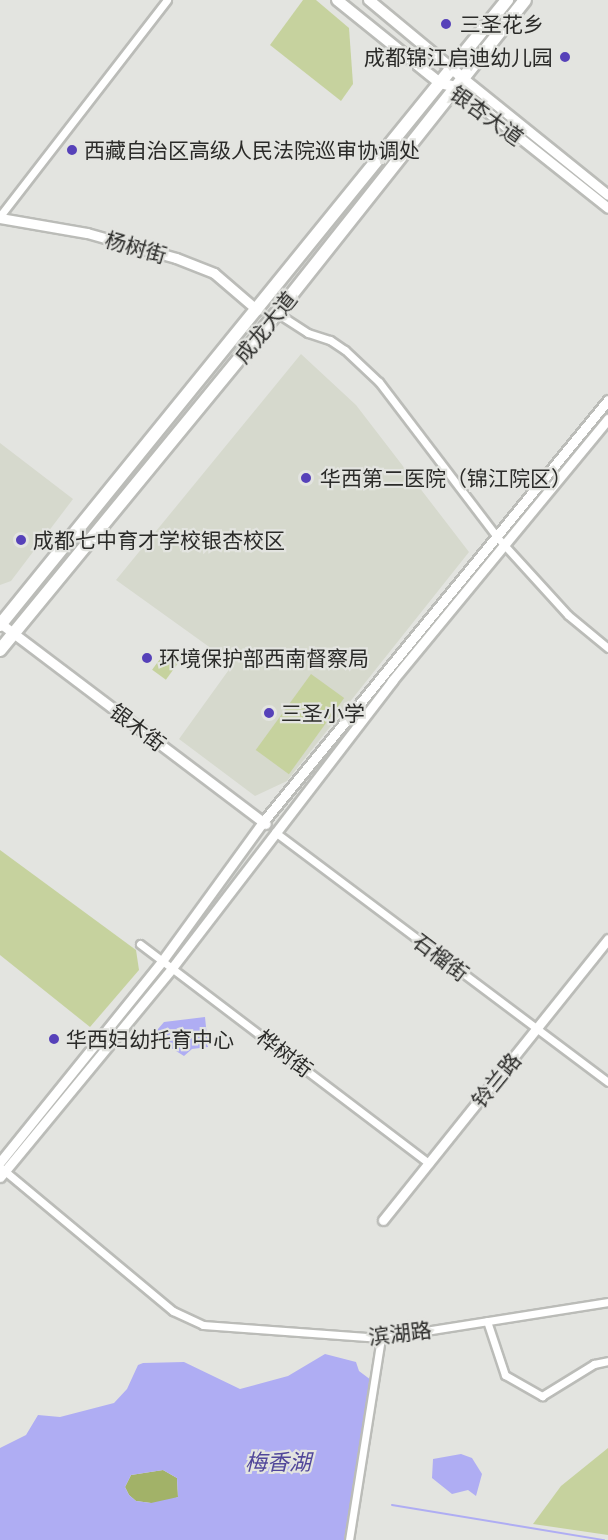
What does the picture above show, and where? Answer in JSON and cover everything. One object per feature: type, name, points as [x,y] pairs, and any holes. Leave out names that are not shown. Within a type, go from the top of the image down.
[{"type":"highway","name":"成龙大道","points":[[0,624],[507,0]]},
{"type":"highway","name":"成龙大道","points":[[0,650],[278,313],[525,0]]},
{"type":"main road","name":"银杏大道","points":[[337,0],[440,83],[460,82],[452,68],[369,0]]},
{"type":"street","points":[[0,217],[167,0]]},
{"type":"street","name":"银杏大道","points":[[460,82],[608,195]]},
{"type":"street","name":"银杏大道","points":[[460,82],[608,208]]},
{"type":"street","name":"杨树街","points":[[0,217],[87,233],[176,258],[214,273],[257,310]]},
{"type":"street","points":[[278,313],[308,333],[330,340],[345,350],[379,382],[496,537],[505,544],[568,615],[608,648]]},
{"type":"street","points":[[0,1162],[162,962],[263,822],[608,400]]},
{"type":"street","points":[[2,1172],[172,968],[275,832],[608,418]]},
{"type":"street","name":"银木街","points":[[0,624],[275,832]]},
{"type":"street","name":"石榴街","points":[[275,832],[608,1082]]},
{"type":"street","name":"铃兰路","points":[[383,1220],[608,939]]},
{"type":"street","name":"桦树街","points":[[140,944],[429,1163]]},
{"type":"street","name":"滨湖路","points":[[2,1172],[190,1321],[216,1327],[381,1338],[608,1302]]},
{"type":"street","points":[[488,1321],[505,1375],[542,1396],[594,1364],[608,1361]]},
{"type":"street","points":[[349,1540],[381,1338]]},
{"type":"shaded area","name":"华西第二医院（锦江院区）","points":[[301,354],[356,405],[469,552],[287,781],[255,796],[179,739],[233,664],[116,580]]},
{"type":"shaded area","name":"成都七中育才学校银杏校区","points":[[0,443],[73,499],[11,581],[0,585]]},
{"type":"green space","points":[[303,0],[316,0],[349,28],[353,84],[341,101],[270,45]]},
{"type":"green space","points":[[168,648],[182,658],[166,680],[152,670]]},
{"type":"green space","points":[[311,674],[344,698],[289,774],[256,750]]},
{"type":"green space","points":[[0,850],[136,950],[139,970],[90,1027],[0,955]]},
{"type":"green space","points":[[608,1448],[608,1535],[533,1524],[561,1486]]},
{"type":"green space","points":[[163,1470],[177,1478],[178,1497],[165,1503],[151,1503],[136,1501],[129,1495],[125,1487],[131,1475]]},
{"type":"water","points":[[205,1017],[208,1047],[192,1049],[184,1056],[152,1036],[164,1022]]},
{"type":"water","name":"梅香湖","points":[[325,1354],[356,1362],[359,1371],[371,1380],[344,1540],[0,1540],[0,1448],[26,1435],[38,1415],[60,1417],[114,1403],[127,1389],[138,1365],[143,1363],[184,1362],[240,1389],[288,1376]],"holes":[[[163,1470],[177,1478],[178,1497],[151,1503],[136,1501],[125,1487],[131,1475]]]},
{"type":"water","points":[[461,1454],[472,1458],[482,1474],[476,1496],[468,1490],[452,1494],[432,1478],[433,1459]]},
{"type":"waterway","points":[[392,1505],[604,1540]]},
{"type":"place","name":"三圣花乡","points":[[446,24]]},
{"type":"place","name":"成都锦江启迪幼儿园","points":[[565,57]]},
{"type":"place","name":"西藏自治区高级人民法院巡审协调处","points":[[72,150]]},
{"type":"place","name":"华西第二医院（锦江院区）","points":[[306,478]]},
{"type":"place","name":"成都七中育才学校银杏校区","points":[[21,540]]},
{"type":"place","name":"环境保护部西南督察局","points":[[147,658]]},
{"type":"place","name":"三圣小学","points":[[269,713]]},
{"type":"place","name":"华西妇幼托育中心","points":[[54,1039]]}]
